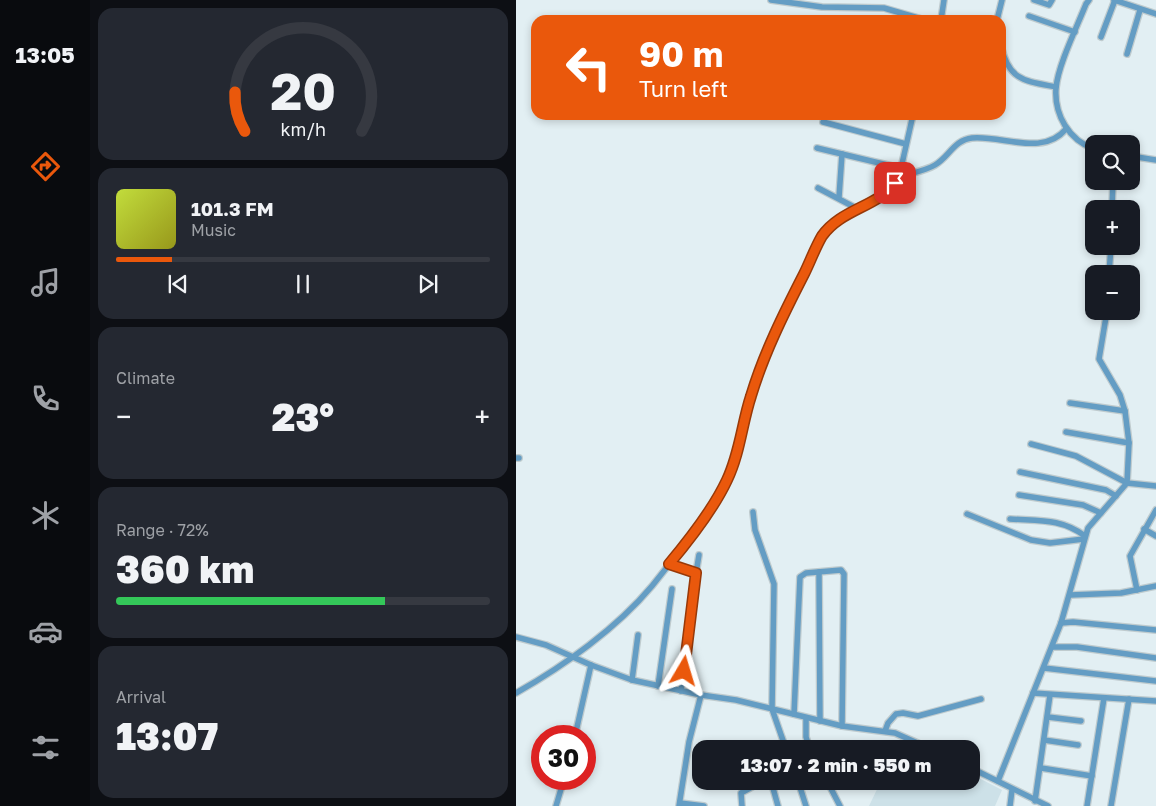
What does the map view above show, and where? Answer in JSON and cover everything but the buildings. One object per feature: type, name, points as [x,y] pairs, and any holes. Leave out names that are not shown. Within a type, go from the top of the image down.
[{"type":"street","points":[[771,0],[822,7],[884,8],[908,15]]},
{"type":"street","points":[[942,15],[944,0]]},
{"type":"street","points":[[998,15],[1002,0]]},
{"type":"street","points":[[1034,0],[1049,5],[1052,0]]},
{"type":"street","points":[[1101,37],[1114,0],[1156,14]]},
{"type":"street","points":[[1085,145],[1075,140],[1066,129],[1058,103],[1056,87],[1086,1]]},
{"type":"street","points":[[1127,54],[1140,10]]},
{"type":"street","points":[[1029,16],[1075,32]]},
{"type":"street","points":[[1006,60],[1013,74],[1026,80],[1056,87]]},
{"type":"street","points":[[516,693],[574,656],[604,633],[652,586],[710,509],[728,478],[737,452],[751,396],[768,349],[817,245],[828,229],[856,208],[886,193],[899,176],[912,120]]},
{"type":"street","points":[[823,122],[906,144]]},
{"type":"street","points":[[899,176],[934,166],[963,140],[977,138],[1023,143],[1042,142],[1052,140],[1066,129]]},
{"type":"street","points":[[817,148],[900,168]]},
{"type":"street","points":[[839,197],[842,154]]},
{"type":"street","points":[[1140,157],[1156,160]]},
{"type":"street","points":[[818,188],[839,197],[856,208]]},
{"type":"street","points":[[998,781],[1061,623],[1084,538],[1092,521],[1127,483],[1129,443],[1125,411],[1120,395],[1098,359],[1105,320]]},
{"type":"street","points":[[1070,402],[1125,411]]},
{"type":"street","points":[[1066,432],[1129,443]]},
{"type":"street","points":[[1031,444],[1076,456],[1127,483],[1156,486]]},
{"type":"street","points":[[1020,472],[1099,488],[1116,496]]},
{"type":"street","points":[[1019,495],[1082,506],[1101,513]]},
{"type":"street","points":[[1137,590],[1130,556],[1156,510]]},
{"type":"street","points":[[753,512],[755,530],[770,571],[775,593],[772,709],[783,740]]},
{"type":"street","points":[[967,514],[1031,540],[1055,542],[1084,538]]},
{"type":"street","points":[[1010,519],[1060,522],[1075,528],[1084,538]]},
{"type":"street","points":[[1144,529],[1156,536]]},
{"type":"street","points":[[681,691],[699,555]]},
{"type":"street","points":[[669,564],[696,573]]},
{"type":"street","points":[[794,714],[799,583],[802,574],[841,570],[844,574],[842,726]]},
{"type":"street","points":[[819,572],[820,721]]},
{"type":"street","points":[[1070,595],[1106,595],[1156,586]]},
{"type":"street","points":[[658,686],[672,589]]},
{"type":"street","points":[[1061,623],[1073,622],[1156,630]]},
{"type":"street","points":[[632,680],[638,635]]},
{"type":"street","points":[[516,637],[546,644],[591,665],[632,680],[702,696],[736,700],[842,726],[885,731],[908,740]]},
{"type":"street","points":[[1052,648],[1077,648],[1156,658]]},
{"type":"street","points":[[577,725],[591,665]]},
{"type":"street","points":[[1044,668],[1122,679],[1156,681]]},
{"type":"street","points":[[1033,693],[1156,702]]},
{"type":"street","points":[[1035,801],[1050,695]]},
{"type":"street","points":[[702,696],[689,742],[679,804],[704,806]]},
{"type":"street","points":[[1087,806],[1104,698]]},
{"type":"street","points":[[885,731],[888,723],[896,714],[903,713],[918,716],[981,699]]},
{"type":"street","points":[[1111,806],[1129,699]]},
{"type":"street","points":[[1048,717],[1081,721]]},
{"type":"street","points":[[806,718],[807,740]]},
{"type":"street","points":[[1044,740],[1078,745]]},
{"type":"street","points":[[1041,768],[1092,776]]},
{"type":"street","points":[[980,772],[1012,790],[1048,806]]},
{"type":"street","points":[[556,806],[561,790]]},
{"type":"street","points":[[742,806],[742,793],[747,790]]},
{"type":"street","points":[[774,790],[778,806]]},
{"type":"street","points":[[801,790],[806,806]]},
{"type":"street","points":[[832,790],[840,806]]},
{"type":"street","points":[[1010,806],[1012,790]]},
{"type":"shaded area","points":[[980,779],[1002,790],[995,806],[869,806],[877,790],[980,790]]},
{"type":"route","points":[[684,671],[696,573],[669,564],[723,489],[734,464],[741,429],[768,349],[822,236],[839,219],[886,193],[895,183]]}]
